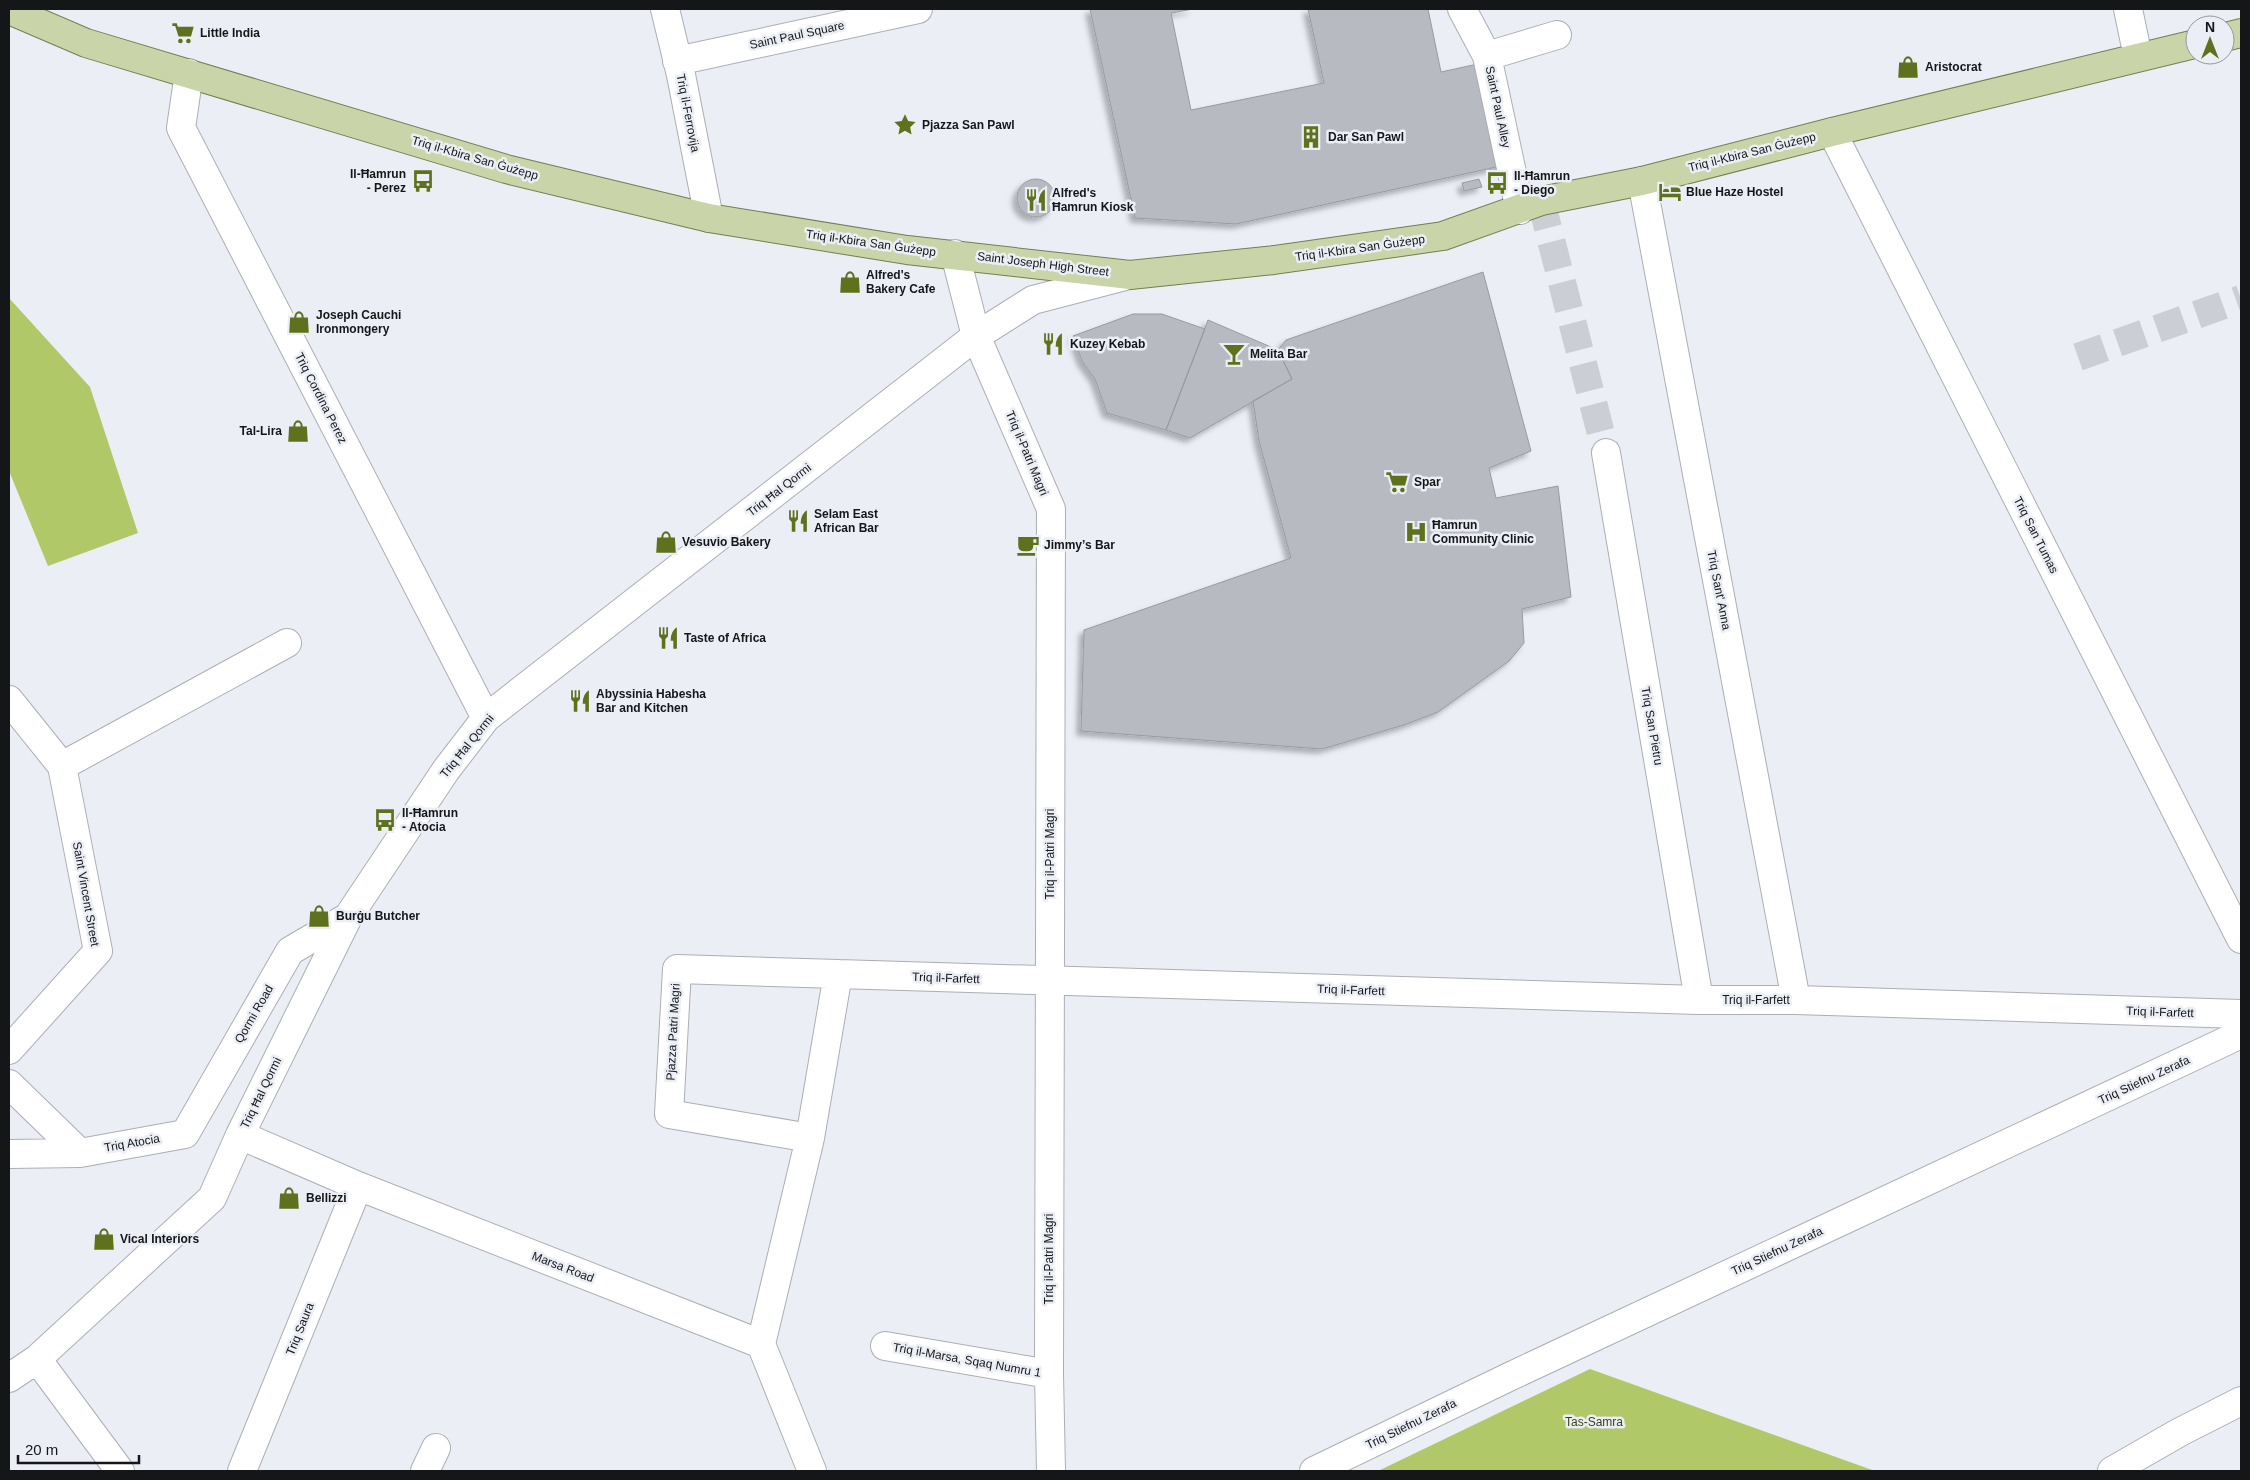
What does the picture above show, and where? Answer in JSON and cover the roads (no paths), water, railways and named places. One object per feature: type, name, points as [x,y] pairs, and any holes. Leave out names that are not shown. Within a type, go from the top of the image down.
[{"type":"main road","name":"Triq il-Kbira San Ġużepp","points":[[9,10],[86,43],[506,169],[708,218],[907,250],[955,254]]},
{"type":"main road","name":"Triq il-Kbira San Ġużepp","points":[[1130,275],[1274,260],[1443,236],[1541,201],[1642,181],[1832,132],[2185,46]]},
{"type":"main road","name":"Saint Joseph High Street","points":[[955,254],[1130,275]]},
{"type":"street","name":"Triq il-Ferrovija","points":[[665,9],[708,218]]},
{"type":"street","name":"Saint Paul Square","points":[[677,61],[918,9]]},
{"type":"street","name":"Saint Paul Alley","points":[[1462,9],[1487,56],[1520,210]]},
{"type":"street","points":[[2128,9],[2138,57]]},
{"type":"street","points":[[1487,56],[1557,34]]},
{"type":"street","name":"Triq Cordina Perez","points":[[189,73],[181,128],[486,718]]},
{"type":"street","name":"Triq San Tumas","points":[[1832,132],[2241,939]]},
{"type":"street","name":"Triq Sant' Anna","points":[[1642,181],[1796,1000]]},
{"type":"street","name":"Triq il-Patri Magri","points":[[955,254],[976,336],[1051,509],[1049,1374],[1051,1471]]},
{"type":"street","name":"Triq Ħal Qormi","points":[[9,1378],[37,1359],[212,1198],[240,1135],[348,917],[446,770],[486,718],[976,336],[1033,300],[1130,275]]},
{"type":"street","name":"Triq San Pietru","points":[[1606,453],[1698,1000]]},
{"type":"street","points":[[62,766],[287,644]]},
{"type":"street","name":"Saint Vincent Street","points":[[9,700],[62,766],[98,951],[9,1050]]},
{"type":"street","name":"Qormi Road","points":[[185,1134],[290,951],[348,917]]},
{"type":"street","name":"Pjazza Patri Magri","points":[[810,1138],[669,1114],[677,969],[838,974]]},
{"type":"street","points":[[812,1471],[761,1344],[810,1138],[838,974]]},
{"type":"street","name":"Triq il-Farfett","points":[[838,974],[2241,1014]]},
{"type":"street","name":"Triq Stiefnu Zerafa","points":[[1314,1471],[1520,1372],[2241,1034]]},
{"type":"street","points":[[9,1084],[80,1152]]},
{"type":"street","name":"Triq Atocia","points":[[9,1154],[80,1152],[185,1134]]},
{"type":"street","name":"Marsa Road","points":[[240,1135],[358,1186],[761,1344]]},
{"type":"street","name":"Triq Saura","points":[[242,1471],[358,1186]]},
{"type":"street","name":"Triq il-Marsa, Sqaq Numru 1","points":[[885,1346],[1049,1374]]},
{"type":"street","points":[[37,1359],[120,1471]]},
{"type":"street","points":[[2112,1471],[2180,1432],[2241,1401]]},
{"type":"tunnel","points":[[1541,201],[1606,453]]},
{"type":"tunnel","points":[[2078,357],[2241,299]]},
{"type":"place","name":"Little India","points":[[183,33]]},
{"type":"place","name":"Aristocrat","points":[[1908,67]]},
{"type":"place","name":"Pjazza San Pawl","points":[[905,125]]},
{"type":"place","name":"Dar San Pawl","points":[[1311,137]]},
{"type":"place","name":"Il-Ħamrun - Perez","points":[[423,181]]},
{"type":"place","name":"Il-Ħamrun - Diego","points":[[1497,183]]},
{"type":"place","name":"Blue Haze Hostel","points":[[1670,192]]},
{"type":"place","name":"Alfred's Ħamrun Kiosk","points":[[1036,200]]},
{"type":"place","name":"Alfred's Bakery Cafe","points":[[850,282]]},
{"type":"place","name":"Joseph Cauchi Ironmongery","points":[[299,322]]},
{"type":"place","name":"Kuzey Kebab","points":[[1053,344]]},
{"type":"place","name":"Melita Bar","points":[[1234,354]]},
{"type":"place","name":"Tal-Lira","points":[[298,431]]},
{"type":"place","name":"Spar","points":[[1397,482]]},
{"type":"place","name":"Selam East African Bar","points":[[798,521]]},
{"type":"place","name":"Ħamrun Community Clinic","points":[[1416,532]]},
{"type":"place","name":"Vesuvio Bakery","points":[[666,542]]},
{"type":"place","name":"Jimmy’s Bar","points":[[1028,545]]},
{"type":"place","name":"Taste of Africa","points":[[668,638]]},
{"type":"place","name":"Abyssinia Habesha Bar and Kitchen","points":[[580,701]]},
{"type":"place","name":"Il-Ħamrun - Atocia","points":[[385,820]]},
{"type":"place","name":"Burġu Butcher","points":[[319,916]]},
{"type":"place","name":"Bellizzi","points":[[289,1198]]},
{"type":"place","name":"Vical Interiors","points":[[104,1239]]},
{"type":"park label","name":"Tas-Samra","points":[[1594,1422]]}]
